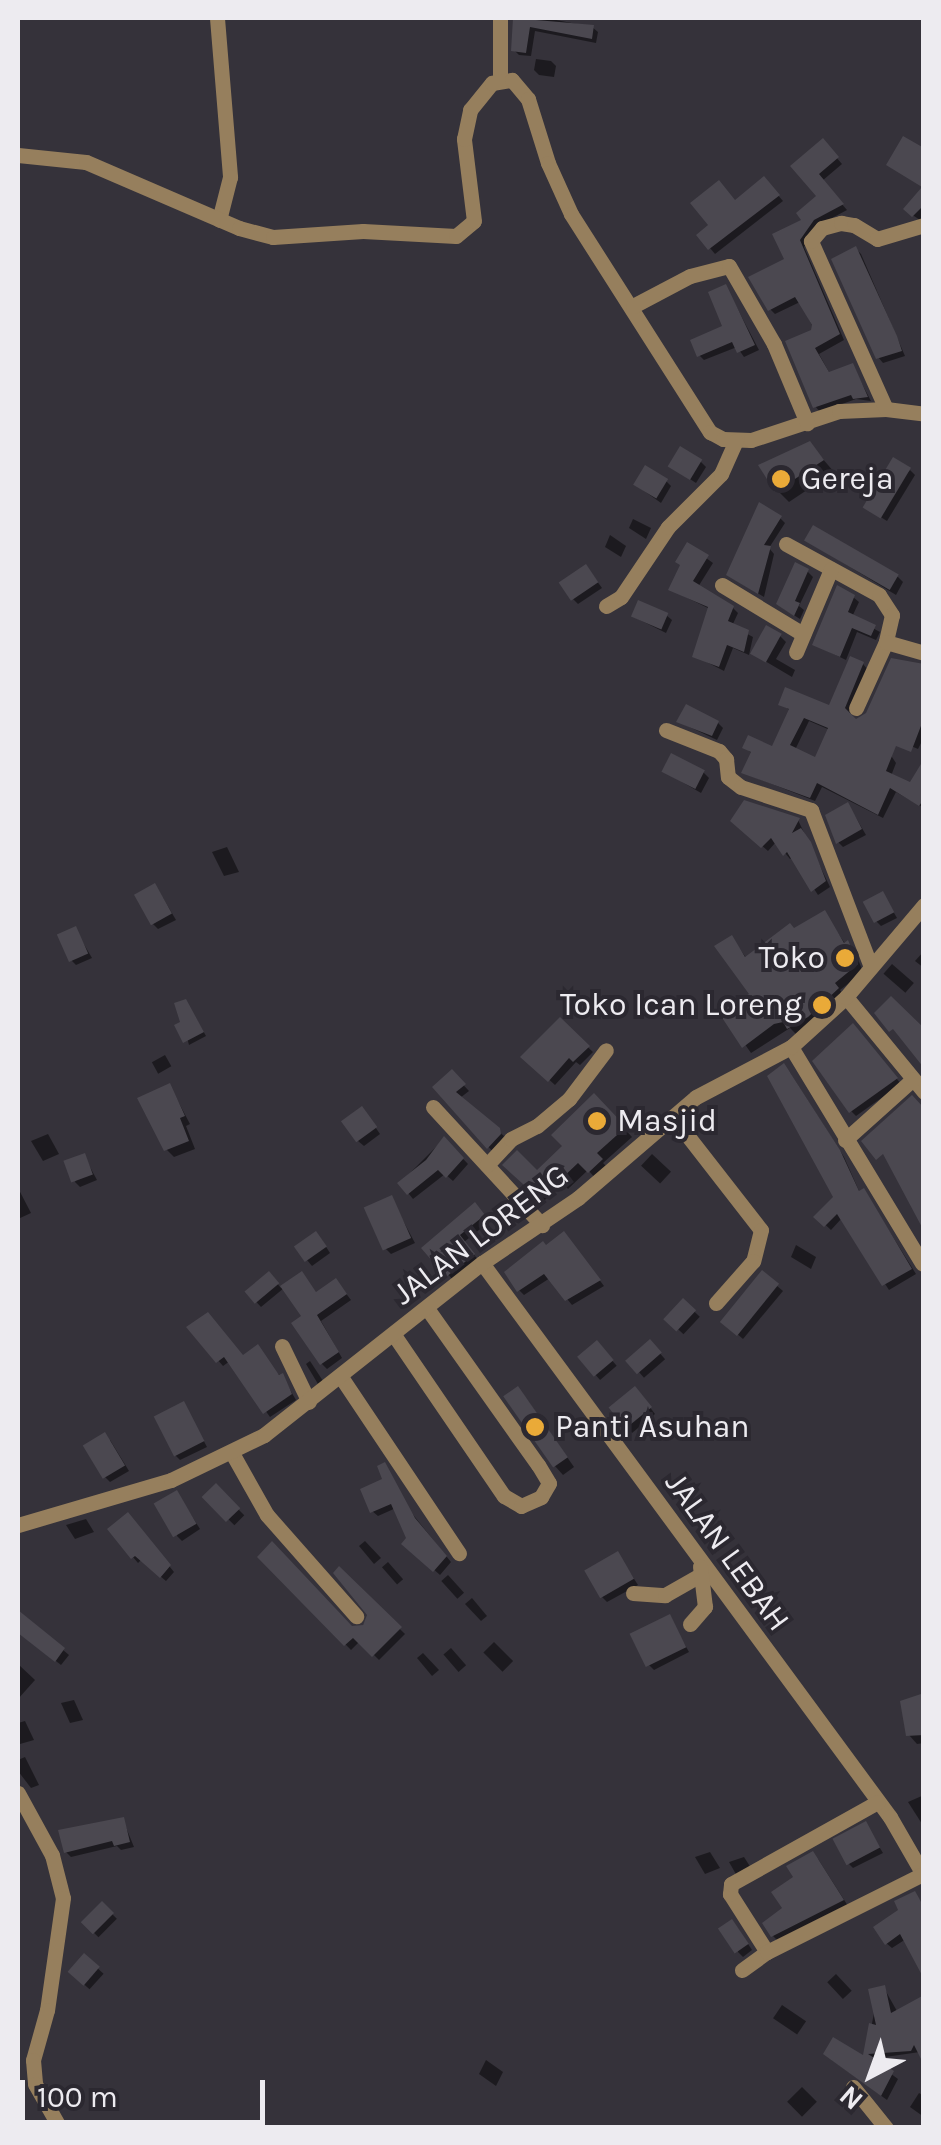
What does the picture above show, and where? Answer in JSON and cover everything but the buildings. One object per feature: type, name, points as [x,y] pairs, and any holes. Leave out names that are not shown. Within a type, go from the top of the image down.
[{"type":"street","points":[[217,18],[230,177],[219,220]]},
{"type":"street","points":[[500,18],[500,79]]},
{"type":"street","points":[[18,155],[86,162],[219,220],[273,238],[363,231],[442,237],[462,234],[474,221],[475,210],[465,164],[465,125],[476,101],[500,79],[512,80],[524,89],[571,214],[710,432],[736,441],[839,411],[886,409],[924,414]]},
{"type":"street","points":[[886,409],[811,241],[822,228],[841,224],[854,225],[877,239],[924,225]]},
{"type":"street","points":[[633,306],[690,276],[729,266],[774,344],[807,423]]},
{"type":"street","points":[[606,606],[622,597],[668,527],[721,474],[736,441]]},
{"type":"street","points":[[786,544],[870,589],[888,604],[892,622],[886,642],[856,708]]},
{"type":"street","points":[[796,652],[830,570]]},
{"type":"street","points":[[722,585],[804,634]]},
{"type":"street","points":[[886,642],[924,652]]},
{"type":"street","points":[[666,730],[719,750],[726,759],[728,777],[741,786],[810,810],[871,967]]},
{"type":"street","name":"JALAN LORENG","points":[[18,1525],[171,1480],[232,1454],[309,1402],[482,1263],[542,1225],[673,1117],[722,1082],[791,1047],[846,997],[924,905]]},
{"type":"street","points":[[845,1140],[918,1085],[846,997]]},
{"type":"street","points":[[791,1047],[922,1264]]},
{"type":"street","points":[[487,1165],[511,1139],[538,1126],[569,1098],[606,1050]]},
{"type":"street","points":[[433,1108],[542,1225]]},
{"type":"street","points":[[673,1117],[761,1230],[753,1260],[716,1303]]},
{"type":"street","name":"JALAN LEBAH","points":[[482,1263],[700,1568],[905,1838],[923,1875]]},
{"type":"street","points":[[394,1334],[504,1496],[521,1506],[541,1496],[548,1483],[538,1465],[427,1308]]},
{"type":"street","points":[[282,1346],[309,1402]]},
{"type":"street","points":[[341,1377],[459,1554]]},
{"type":"street","points":[[232,1454],[267,1515],[356,1616]]},
{"type":"street","points":[[633,1593],[665,1595],[700,1568]]},
{"type":"street","points":[[690,1624],[705,1607],[700,1568]]},
{"type":"street","points":[[18,1793],[52,1856],[63,1898],[47,2010],[33,2060],[35,2084],[60,2128]]},
{"type":"street","points":[[766,1952],[730,1894],[731,1884],[878,1802]]},
{"type":"street","points":[[742,1970],[766,1952],[923,1875]]},
{"type":"street","points":[[853,2088],[886,2128]]},
{"type":"place","name":"Gereja","points":[[781,479]]},
{"type":"place","name":"Toko","points":[[845,958]]},
{"type":"place","name":"Toko Ican Loreng","points":[[822,1005]]},
{"type":"place","name":"Masjid","points":[[597,1121]]},
{"type":"place","name":"Panti Asuhan","points":[[535,1427]]}]
